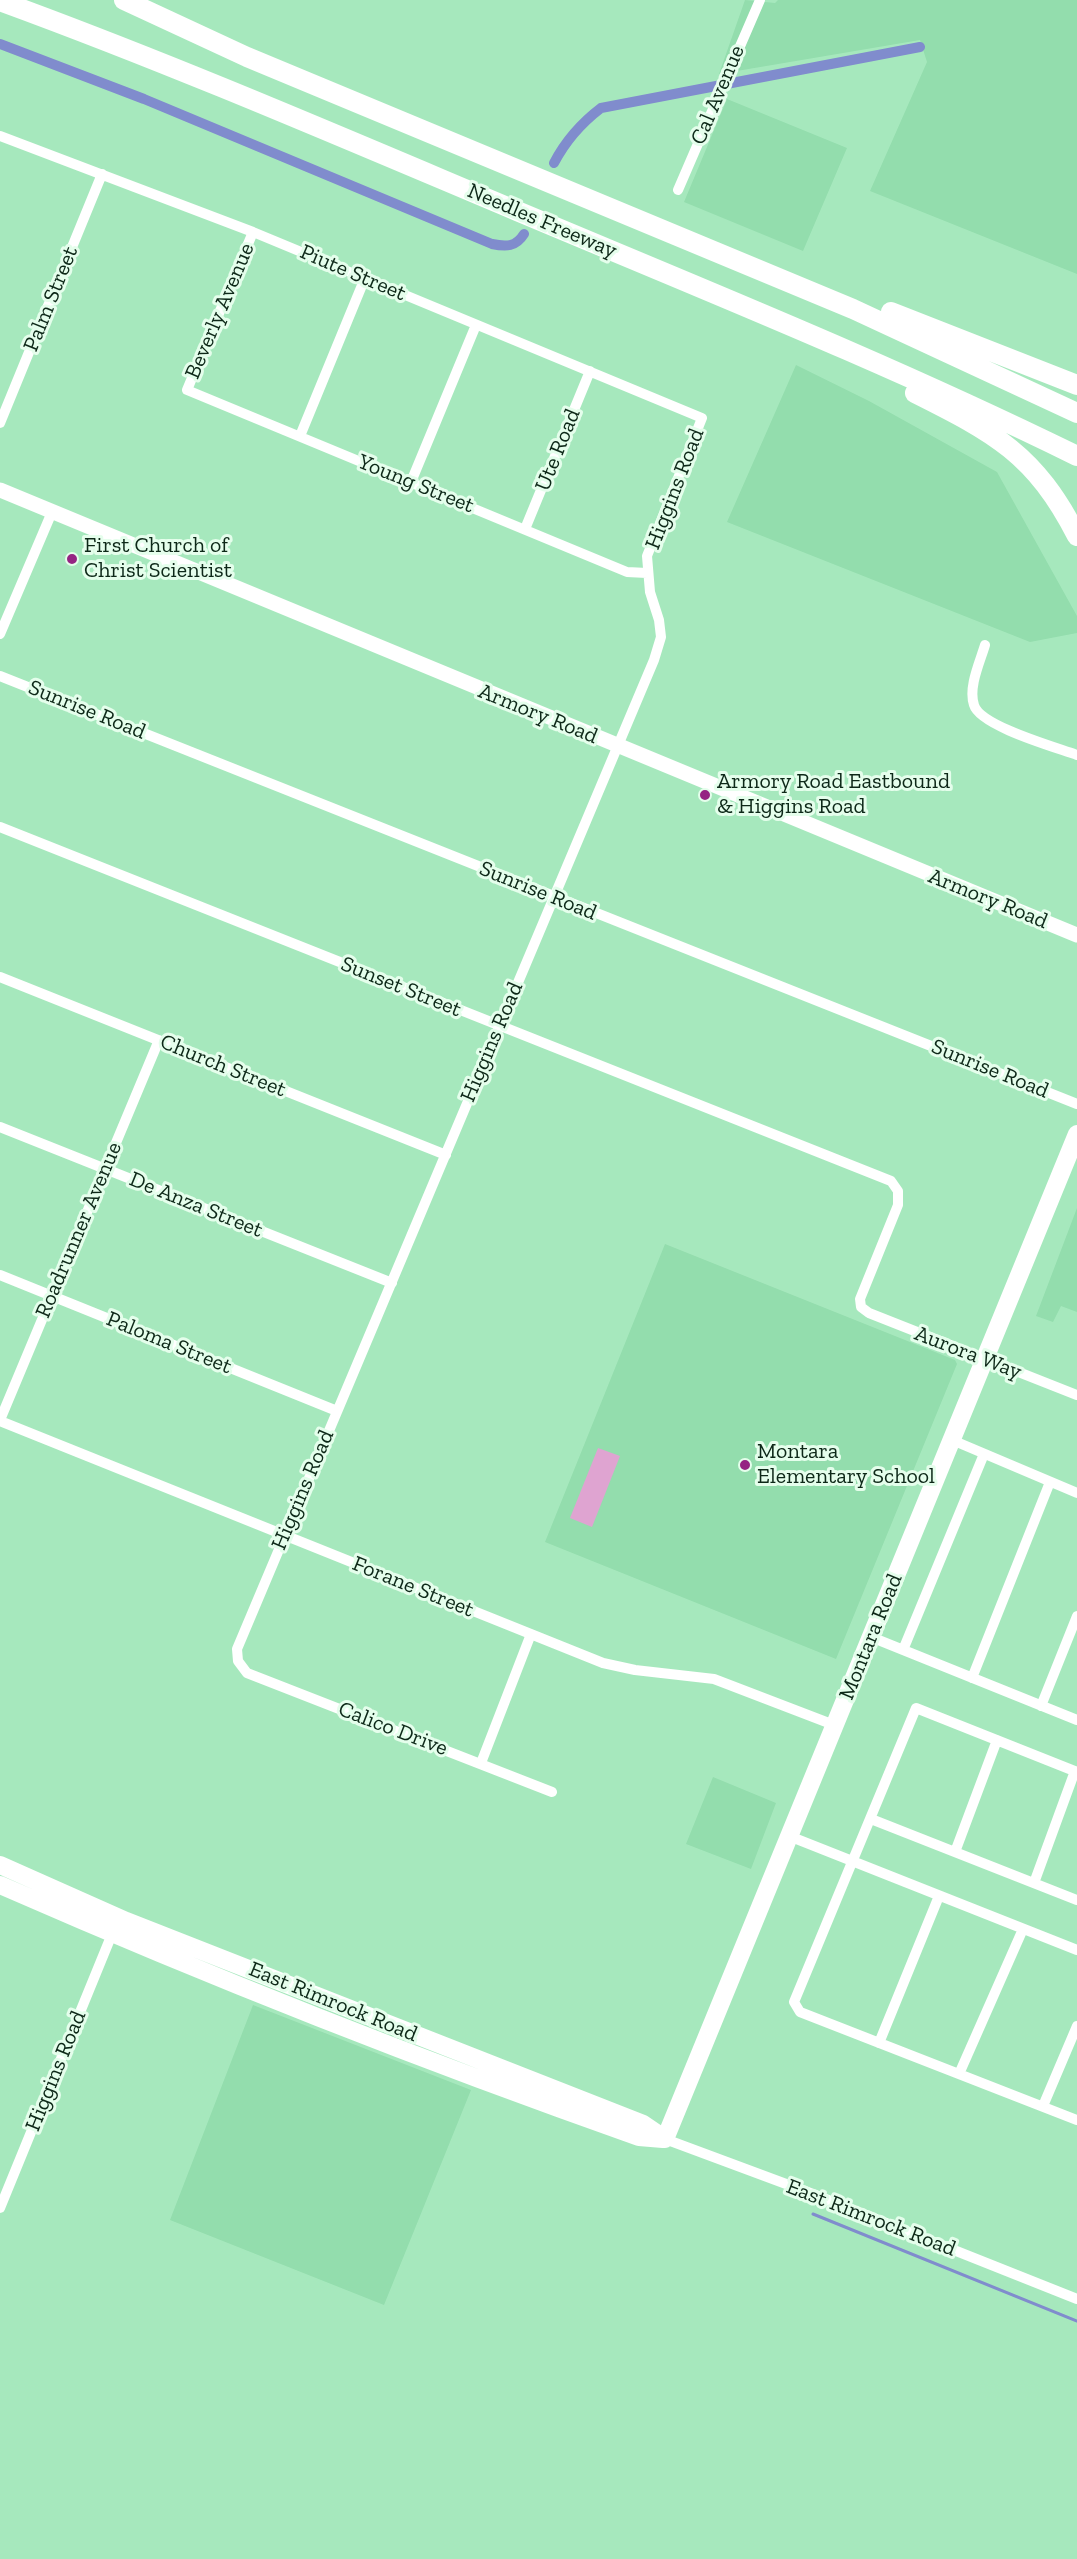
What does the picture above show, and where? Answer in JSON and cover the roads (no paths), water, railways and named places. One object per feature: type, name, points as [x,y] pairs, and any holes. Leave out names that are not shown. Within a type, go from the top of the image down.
[{"type":"highway","name":"Needles Freeway","points":[[124,0],[247,57],[922,339],[1077,413]]},
{"type":"highway","name":"Needles Freeway","points":[[0,1],[219,86],[749,309],[940,391],[1077,456]]},
{"type":"highway","points":[[691,242],[884,309],[1077,386]]},
{"type":"highway","points":[[749,309],[939,405],[999,439],[1031,465],[1049,486],[1077,536]]},
{"type":"main road","name":"Armory Road","points":[[0,490],[1077,936]]},
{"type":"main road","name":"Montara Road","points":[[665,2139],[1077,1134]]},
{"type":"main road","name":"East Rimrock Road","points":[[0,1865],[136,1925],[643,2124],[665,2139]]},
{"type":"main road","name":"East Rimrock Road","points":[[0,1885],[112,1934],[494,2086],[639,2137],[665,2139]]},
{"type":"street","name":"Cal Avenue","points":[[678,190],[760,0]]},
{"type":"street","name":"Piute Street","points":[[0,136],[253,232],[702,418]]},
{"type":"street","name":"Palm Street","points":[[0,423],[102,174]]},
{"type":"street","name":"Beverly Avenue","points":[[187,390],[253,232]]},
{"type":"street","points":[[300,436],[364,278]]},
{"type":"street","points":[[411,482],[476,325]]},
{"type":"street","name":"Ute Road","points":[[525,529],[590,371]]},
{"type":"street","name":"Young Street","points":[[187,390],[627,572],[647,573]]},
{"type":"street","name":"Higgins Road","points":[[238,1661],[237,1649],[283,1536],[654,660],[661,637],[647,573],[650,543],[702,418]]},
{"type":"street","points":[[0,634],[52,512]]},
{"type":"street","points":[[985,645],[975,679],[974,705],[984,719],[1077,755]]},
{"type":"street","name":"Sunrise Road","points":[[0,676],[1077,1104]]},
{"type":"street","name":"Sunset Street","points":[[0,827],[891,1181],[898,1191],[898,1205],[860,1299],[861,1307]]},
{"type":"street","name":"Church Street","points":[[0,977],[446,1155]]},
{"type":"street","name":"Roadrunner Avenue","points":[[0,1420],[159,1040]]},
{"type":"street","name":"De Anza Street","points":[[0,1127],[392,1283]]},
{"type":"street","name":"Paloma Street","points":[[0,1275],[337,1411]]},
{"type":"street","name":"Aurora Way","points":[[861,1307],[869,1313],[1077,1395]]},
{"type":"street","name":"Forane Street","points":[[0,1420],[283,1536],[603,1663],[635,1670],[714,1679],[834,1725]]},
{"type":"street","points":[[952,1440],[1077,1493]]},
{"type":"street","points":[[903,1650],[984,1454]]},
{"type":"street","points":[[972,1678],[1050,1482]]},
{"type":"street","points":[[1041,1706],[1077,1616]]},
{"type":"street","points":[[480,1763],[531,1634]]},
{"type":"street","points":[[871,1637],[1077,1720]]},
{"type":"street","name":"Calico Drive","points":[[238,1661],[247,1673],[552,1792]]},
{"type":"street","points":[[1034,1883],[1076,1771],[916,1708],[794,2002],[800,2012],[1077,2120]]},
{"type":"street","points":[[955,1852],[997,1740]]},
{"type":"street","points":[[871,1819],[1077,1900]]},
{"type":"street","points":[[789,1836],[1077,1950]]},
{"type":"street","points":[[879,2043],[939,1896]]},
{"type":"street","points":[[959,2074],[1023,1929]]},
{"type":"street","name":"Higgins Road","points":[[0,2208],[112,1934]]},
{"type":"street","points":[[1042,2106],[1077,2026]]},
{"type":"street","name":"East Rimrock Road","points":[[665,2139],[813,2194],[1077,2299]]},
{"type":"waterway","points":[[0,44],[144,99],[492,244],[510,245],[524,234]]},
{"type":"waterway","points":[[554,163],[574,133],[601,108],[920,47]]},
{"type":"waterway","points":[[813,2214],[1077,2321]]},
{"type":"place","name":"First Church of Christ Scientist","points":[[72,559]]},
{"type":"place","name":"Armory Road Eastbound & Higgins Road","points":[[705,795]]},
{"type":"place","name":"Montara Elementary School","points":[[745,1465]]}]
